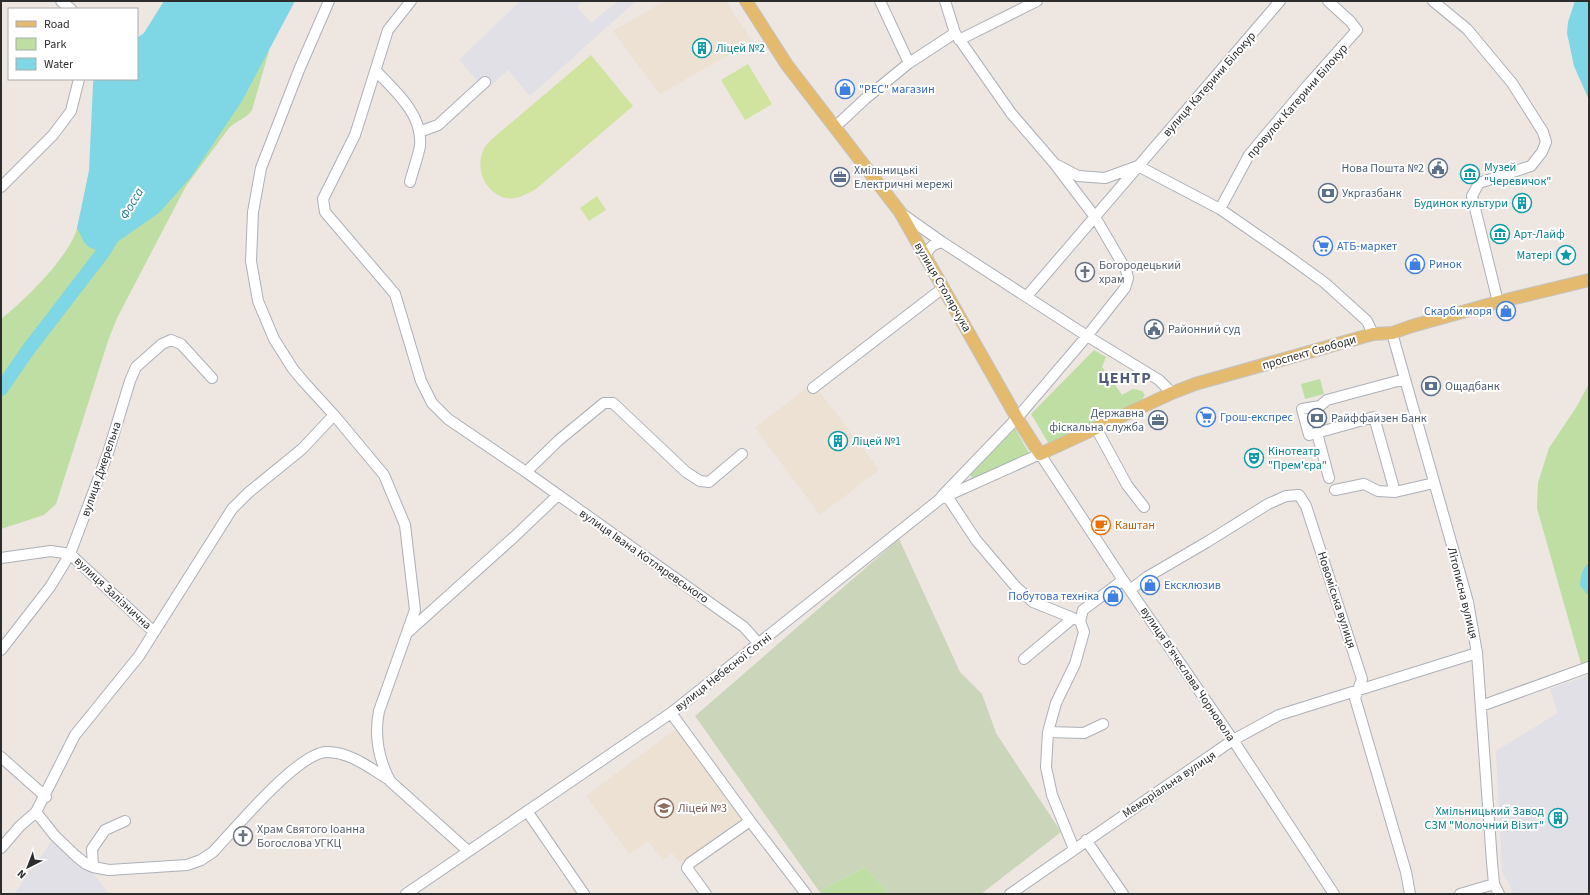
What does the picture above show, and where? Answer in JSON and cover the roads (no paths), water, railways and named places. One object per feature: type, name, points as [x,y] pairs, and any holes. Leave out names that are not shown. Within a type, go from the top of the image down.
[{"type":"main road","name":"вулиця Столярчука","points":[[746,1],[786,66],[900,212],[1017,418],[1040,454]]},
{"type":"main road","name":"проспект Свободи","points":[[1040,454],[1172,393],[1195,384],[1373,334],[1392,333],[1498,302],[1589,280]]},
{"type":"street","points":[[61,1],[70,8]]},
{"type":"street","points":[[330,1],[300,70],[261,168],[253,212],[251,261],[258,301],[274,340],[298,375],[384,475],[405,525],[415,610],[385,691],[376,723],[377,748],[384,770],[390,780]]},
{"type":"street","name":"вулиця Івана Котляревського","points":[[411,1],[388,30],[355,135],[323,199],[325,212],[396,294],[421,381],[432,403],[448,419],[526,472],[744,627],[759,644]]},
{"type":"street","points":[[880,1],[909,63]]},
{"type":"street","points":[[946,1],[957,36],[1012,113],[1054,163],[1095,217],[1126,270],[1128,278],[1125,288],[1087,336],[1017,418],[943,497],[976,540],[1016,587],[1033,602],[1076,620],[1084,632],[1075,664],[1056,703],[1048,732],[1046,767],[1052,795],[1074,849]]},
{"type":"street","points":[[835,128],[865,99],[909,63],[957,36],[1037,1]]},
{"type":"street","name":"вулиця Катерини Білокур","points":[[1027,296],[1280,1]]},
{"type":"street","name":"провулок Катерини Білокур","points":[[1220,208],[1249,155],[1307,86],[1357,30],[1350,21],[1328,1]]},
{"type":"street","points":[[1433,1],[1467,29],[1512,83],[1543,132],[1546,142],[1542,152],[1531,166],[1479,183],[1472,196],[1498,302]]},
{"type":"street","points":[[376,71],[412,110],[420,145],[410,182]]},
{"type":"street","points":[[1,187],[53,135],[71,111],[79,80]]},
{"type":"street","points":[[418,132],[438,125],[485,82]]},
{"type":"street","points":[[1054,163],[1078,176],[1105,178],[1138,166],[1220,208],[1325,283],[1367,321],[1373,334]]},
{"type":"street","points":[[900,212],[942,242],[1087,336],[1159,380],[1172,393]]},
{"type":"street","points":[[925,257],[928,249],[934,244],[942,242]]},
{"type":"street","points":[[813,388],[943,288]]},
{"type":"street","name":"Літописна вулиця","points":[[1392,333],[1468,602],[1477,652],[1494,884]]},
{"type":"street","name":"вулиця Джерельна","points":[[1,650],[50,587],[70,554],[108,453],[130,381],[136,367],[162,344],[171,340],[181,344],[212,378]]},
{"type":"street","points":[[1395,492],[1374,416],[1309,435],[1302,409],[1320,406],[1328,400],[1405,379]]},
{"type":"street","points":[[526,472],[559,440],[604,403],[613,403],[686,472],[700,481],[709,482],[742,454]]},
{"type":"street","points":[[1,848],[20,826],[36,812],[46,797],[80,727],[132,665],[232,509],[248,493],[302,449],[334,416]]},
{"type":"street","points":[[1096,428],[1127,485],[1144,507]]},
{"type":"street","points":[[1317,433],[1329,478]]},
{"type":"street","name":"вулиця Небесної Сотні","points":[[406,894],[420,890],[468,851],[671,713],[943,497],[1040,454]]},
{"type":"street","name":"вулиця В'ячеслава Чорновола","points":[[1040,454],[1123,580],[1233,740],[1334,894]]},
{"type":"street","points":[[1334,490],[1364,484],[1378,491],[1395,492],[1434,483]]},
{"type":"street","points":[[406,634],[514,537],[558,495]]},
{"type":"street","name":"Новоміська вулиця","points":[[1130,590],[1147,577],[1268,504],[1286,496],[1299,495],[1306,506],[1362,679],[1354,698],[1406,872],[1410,894]]},
{"type":"street","name":"вулиця Залізнична","points":[[1,558],[51,551],[70,554],[154,632]]},
{"type":"street","points":[[1024,659],[1076,620],[1083,610],[1123,580]]},
{"type":"street","name":"Меморіальна вулиця","points":[[1010,894],[1086,840],[1233,740],[1279,715],[1477,652]]},
{"type":"street","points":[[1481,706],[1589,667]]},
{"type":"street","points":[[671,713],[750,821],[806,894]]},
{"type":"street","points":[[1048,732],[1084,733],[1102,724]]},
{"type":"street","points":[[36,812],[55,836],[86,864],[93,868],[109,870],[187,865],[202,860],[213,852],[264,796],[307,760],[325,752],[344,755],[358,761],[390,780],[468,851]]},
{"type":"street","points":[[1,757],[46,797]]},
{"type":"street","points":[[527,811],[584,894]]},
{"type":"street","points":[[93,868],[92,850],[105,830],[125,821]]},
{"type":"street","points":[[706,894],[687,868],[690,863],[750,821]]},
{"type":"street","points":[[1086,840],[1123,894]]},
{"type":"street","points":[[1460,894],[1494,884],[1499,894]]},
{"type":"water","points":[[164,1],[295,1],[242,101],[191,177],[159,213],[104,251],[96,250],[89,247],[84,242],[77,228],[89,171],[94,80],[138,80],[138,37],[144,33]]},
{"type":"water","points":[[1575,1],[1589,1],[1589,100],[1574,66],[1567,33],[1568,22]]},
{"type":"water","points":[[1589,563],[1589,596],[1580,586],[1581,576],[1586,565]]},
{"type":"waterway","name":"Фосса","points":[[1,389],[28,350],[104,251],[113,236]]},
{"type":"place","name":"Ліцей №2","points":[[702,48]]},
{"type":"place","name":"\"РЕС\" магазин","points":[[845,89]]},
{"type":"place","name":"Нова Пошта №2","points":[[1438,168]]},
{"type":"place","name":"Музей \"Черевичок\"","points":[[1470,174]]},
{"type":"place","name":"Хмільницькі Електричні мережі","points":[[840,177]]},
{"type":"place","name":"Укргазбанк","points":[[1328,193]]},
{"type":"place","name":"Будинок культури","points":[[1522,203]]},
{"type":"place","name":"Арт-Лайф","points":[[1500,234]]},
{"type":"place","name":"АТБ-маркет","points":[[1323,246]]},
{"type":"place","name":"Матері","points":[[1566,255]]},
{"type":"place","name":"Ринок","points":[[1415,264]]},
{"type":"place","name":"Богородецький храм","points":[[1085,272]]},
{"type":"place","name":"Скарби моря","points":[[1506,311]]},
{"type":"place","name":"Районний суд","points":[[1154,329]]},
{"type":"place","name":"Ощадбанк","points":[[1431,386]]},
{"type":"place","name":"Грош-експрес","points":[[1206,417]]},
{"type":"place","name":"Райффайзен Банк","points":[[1317,418]]},
{"type":"place","name":"Державна фіскальна служба","points":[[1158,420]]},
{"type":"place","name":"Ліцей №1","points":[[838,441]]},
{"type":"place","name":"Кінотеатр \"Прем'єра\"","points":[[1254,458]]},
{"type":"place","name":"Каштан","points":[[1101,525]]},
{"type":"place","name":"Ексклюзив","points":[[1150,585]]},
{"type":"place","name":"Побутова техніка","points":[[1113,596]]},
{"type":"place","name":"Ліцей №3","points":[[664,808]]},
{"type":"place","name":"Хмільницький Завод СЗМ \"Молочний Візит\"","points":[[1558,818]]},
{"type":"place","name":"Храм Святого Іоанна Богослова УГКЦ","points":[[243,836]]},
{"type":"district","name":"ЦЕНТР","points":[[1125,377]]}]
